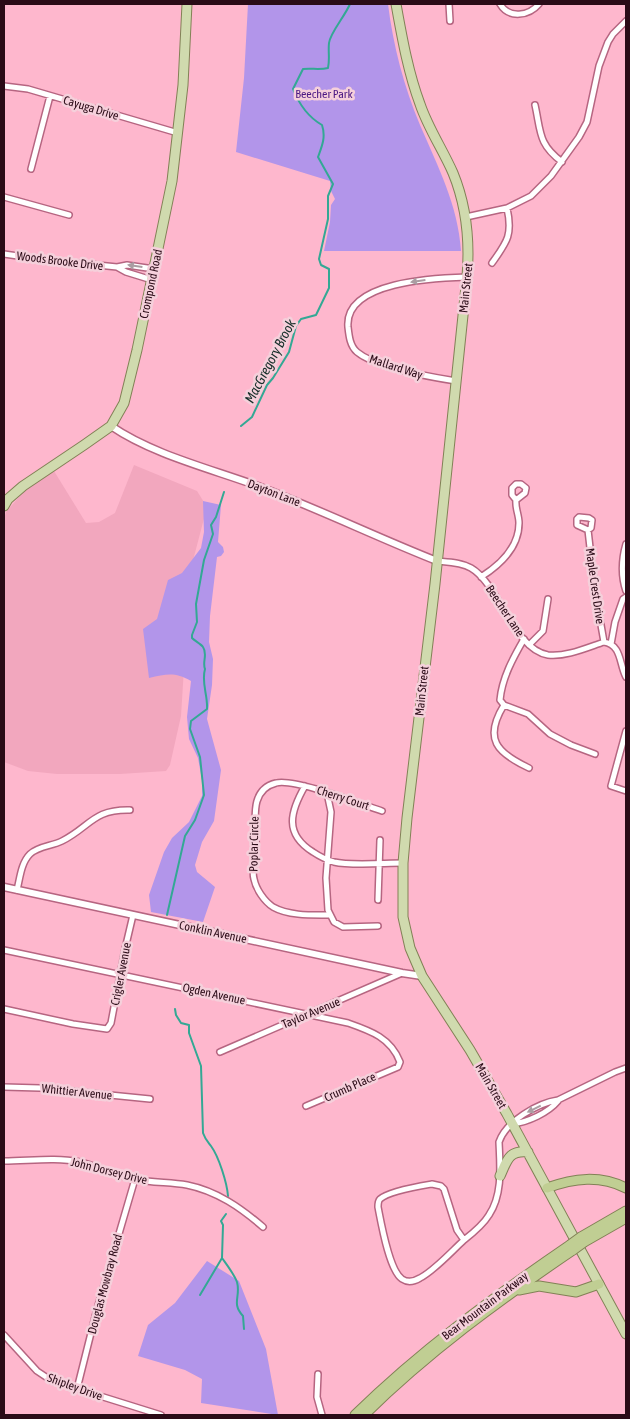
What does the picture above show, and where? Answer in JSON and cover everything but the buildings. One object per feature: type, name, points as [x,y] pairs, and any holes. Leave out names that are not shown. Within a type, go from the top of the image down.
[{"type":"highway","points":[[547,1188],[570,1180],[589,1178],[612,1182],[626,1188]]},
{"type":"highway","name":"Bear Mountain Parkway","points":[[583,1240],[626,1211]]},
{"type":"highway","name":"Bear Mountain Parkway","points":[[355,1415],[438,1341],[506,1289],[571,1247],[626,1218]]},
{"type":"highway","name":"Bear Mountain Parkway","points":[[364,1415],[424,1360],[571,1247]]},
{"type":"highway","points":[[539,1273],[546,1284],[553,1287]]},
{"type":"highway","points":[[510,1294],[534,1286],[553,1287],[576,1292],[599,1284]]},
{"type":"main road","name":"Crompond Road","points":[[4,506],[23,486],[111,426],[121,411],[127,395],[172,181],[187,28],[187,4]]},
{"type":"main road","name":"Main Street","points":[[396,4],[409,68],[420,105],[453,173],[463,201],[469,240],[467,277],[437,561],[403,863],[403,917],[410,948],[422,976],[470,1050],[528,1152],[626,1334]]},
{"type":"main road","points":[[500,1176],[511,1155],[517,1152],[528,1152]]},
{"type":"street","points":[[449,4],[450,21]]},
{"type":"street","points":[[500,4],[507,11],[518,14],[530,12],[539,4]]},
{"type":"street","points":[[466,217],[508,208],[531,196],[541,188],[562,162],[588,122],[599,66],[608,42],[626,21]]},
{"type":"street","name":"Cayuga Drive","points":[[4,86],[28,89],[178,133]]},
{"type":"street","points":[[31,169],[50,96]]},
{"type":"street","points":[[535,106],[542,141],[552,154],[562,162]]},
{"type":"street","points":[[4,197],[70,215]]},
{"type":"street","points":[[492,263],[509,235],[508,208]]},
{"type":"street","name":"Woods Brooke Drive","points":[[4,254],[117,267],[127,265],[154,269]]},
{"type":"street","name":"Woods Brooke Drive","points":[[117,267],[126,272],[152,280]]},
{"type":"street","name":"Mallard Way","points":[[456,381],[415,374],[357,352],[352,346],[348,318],[355,304],[370,294],[404,283],[467,277]]},
{"type":"street","name":"Dayton Lane","points":[[111,426],[127,436],[167,453],[282,495],[437,561]]},
{"type":"street","points":[[481,577],[503,559],[516,540],[519,520],[516,500]]},
{"type":"street","name":"Maple Crest Drive","points":[[588,530],[593,580],[604,642]]},
{"type":"street","points":[[626,544],[623,574],[626,590]]},
{"type":"street","name":"Beecher Lane","points":[[437,561],[468,566],[481,577],[488,584],[524,639],[540,653],[558,655],[604,642]]},
{"type":"street","points":[[611,644],[615,622],[623,599],[626,597]]},
{"type":"street","points":[[529,645],[543,631],[548,599]]},
{"type":"street","points":[[524,639],[513,658],[503,682],[500,700],[504,705],[528,714],[550,734],[571,745],[596,754]]},
{"type":"street","points":[[604,642],[611,644],[620,654],[626,677]]},
{"type":"street","points":[[504,705],[494,728],[497,746],[507,756],[529,768]]},
{"type":"street","points":[[626,731],[611,786],[626,790]]},
{"type":"street","name":"Poplar Circle","points":[[305,786],[286,782],[275,783],[262,791],[258,798],[254,815],[256,845],[253,877],[256,886],[274,907],[292,912],[329,915]]},
{"type":"street","points":[[305,786],[297,799],[293,814],[294,832],[304,846],[329,860],[344,863],[403,863]]},
{"type":"street","name":"Cherry Court","points":[[305,786],[382,811]]},
{"type":"street","points":[[327,793],[331,812],[326,888],[329,915],[338,925],[343,927],[378,926]]},
{"type":"street","points":[[17,890],[26,859],[35,850],[63,840],[100,814],[115,810],[130,810]]},
{"type":"street","points":[[378,900],[380,840]]},
{"type":"street","name":"Conklin Avenue","points":[[4,887],[402,974],[422,976]]},
{"type":"street","name":"Crigler Avenue","points":[[4,1009],[107,1029],[111,1023],[133,915]]},
{"type":"street","name":"Ogden Avenue","points":[[4,950],[348,1023],[378,1034],[386,1041],[398,1056],[400,1064],[394,1068]]},
{"type":"street","name":"Taylor Avenue","points":[[220,1052],[402,974]]},
{"type":"street","name":"Crumb Place","points":[[306,1106],[394,1068]]},
{"type":"street","points":[[464,1240],[457,1230],[447,1195],[441,1186],[432,1184],[389,1194],[378,1202],[393,1265],[398,1274],[405,1280],[413,1281],[422,1277],[464,1240],[484,1222],[490,1214],[500,1176],[501,1137],[519,1116],[626,1068]]},
{"type":"street","name":"Whittier Avenue","points":[[4,1087],[40,1088],[150,1099]]},
{"type":"street","name":"John Dorsey Drive","points":[[4,1161],[62,1160],[78,1162],[135,1180],[187,1186],[207,1191],[228,1200],[263,1227]]},
{"type":"street","name":"Douglas Mowbray Road","points":[[77,1389],[97,1309],[135,1180]]},
{"type":"street","name":"Shipley Drive","points":[[4,1335],[45,1377],[52,1381],[161,1415]]},
{"type":"street","points":[[318,1374],[317,1397],[322,1415]]},
{"type":"shaded area","points":[[134,465],[197,491],[207,507],[190,572],[181,716],[170,765],[166,771],[120,774],[57,774],[28,771],[4,762],[4,519],[6,512],[27,488],[54,471],[86,523],[99,522],[115,513]]},
{"type":"green space","name":"Beecher Park","points":[[248,4],[388,4],[396,50],[404,81],[414,111],[451,202],[456,218],[461,251],[324,251],[330,222],[331,205],[335,199],[331,191],[330,181],[236,152],[244,78]]},
{"type":"green space","points":[[203,501],[221,505],[218,542],[223,547],[224,552],[221,556],[217,557],[210,616],[209,642],[213,659],[212,685],[207,719],[221,770],[214,821],[202,842],[195,865],[197,872],[215,887],[203,922],[151,912],[149,895],[164,852],[172,838],[189,822],[202,796],[202,780],[198,758],[189,739],[187,717],[191,681],[180,676],[171,675],[149,678],[143,629],[157,619],[168,580],[182,573],[201,548],[204,532]]},
{"type":"green space","points":[[207,1261],[239,1281],[266,1349],[278,1415],[201,1403],[202,1379],[185,1370],[138,1356],[148,1325],[175,1303]]},
{"type":"waterway","name":"MacGregory Brook","points":[[241,426],[252,417],[267,385],[289,352],[296,326],[301,319],[316,315],[329,288],[329,269],[321,265],[319,259],[328,219],[328,196],[333,184],[318,157],[324,134],[322,125],[304,110],[293,89],[303,69],[328,68],[330,39],[350,4]]},
{"type":"waterway","name":"MacGregory Brook","points":[[167,915],[185,836],[195,820],[204,795],[200,757],[190,729],[191,721],[207,709],[204,679],[205,652],[202,646],[192,638],[192,635],[197,622],[196,604],[204,560],[213,534],[211,525],[216,517],[224,492]]},
{"type":"waterway","name":"MacGregory Brook","points":[[175,1009],[181,1023],[189,1025],[189,1033],[201,1066],[203,1133],[220,1163],[228,1196]]},
{"type":"waterway","name":"MacGregory Brook","points":[[200,1295],[222,1258],[223,1225],[221,1221],[226,1214]]},
{"type":"waterway","points":[[222,1258],[237,1282],[237,1303],[239,1311],[243,1316],[244,1329]]}]
